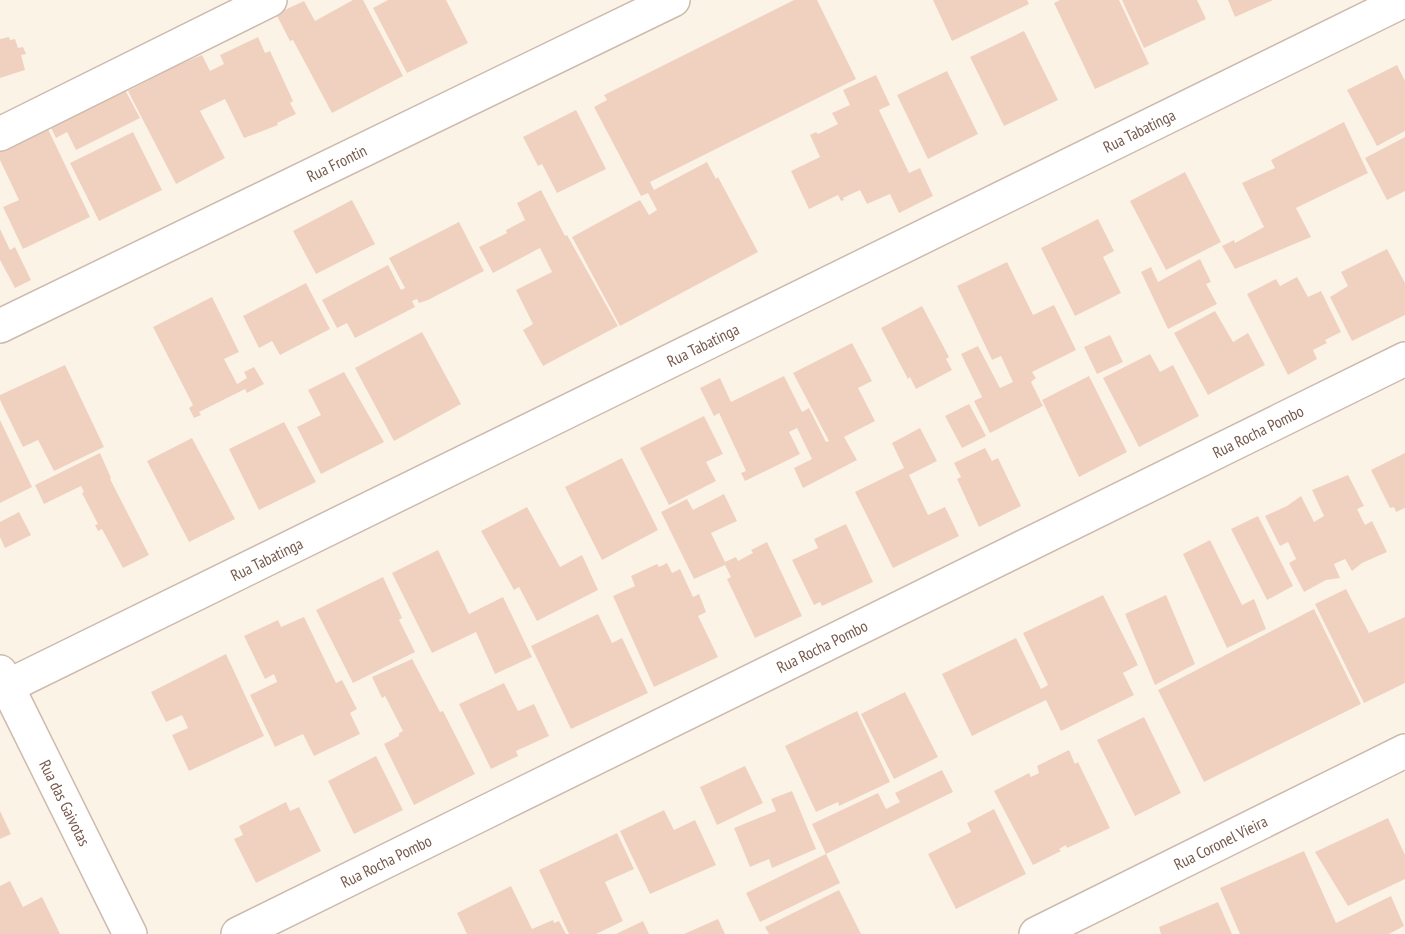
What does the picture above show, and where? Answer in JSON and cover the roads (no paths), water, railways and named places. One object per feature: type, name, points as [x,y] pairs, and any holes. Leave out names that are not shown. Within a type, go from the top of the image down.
[{"type":"street","points":[[0,134],[270,0]]},
{"type":"street","name":"Rua Frontin","points":[[0,326],[673,0]]},
{"type":"street","name":"Rua Tabatinga","points":[[2,683],[1405,0]]},
{"type":"street","name":"Rua Rocha Pombo","points":[[238,934],[1405,359]]},
{"type":"street","name":"Rua das Gaivotas","points":[[2,683],[130,934]]},
{"type":"street","name":"Rua Coronel Vieira","points":[[1036,934],[1405,751]]}]
